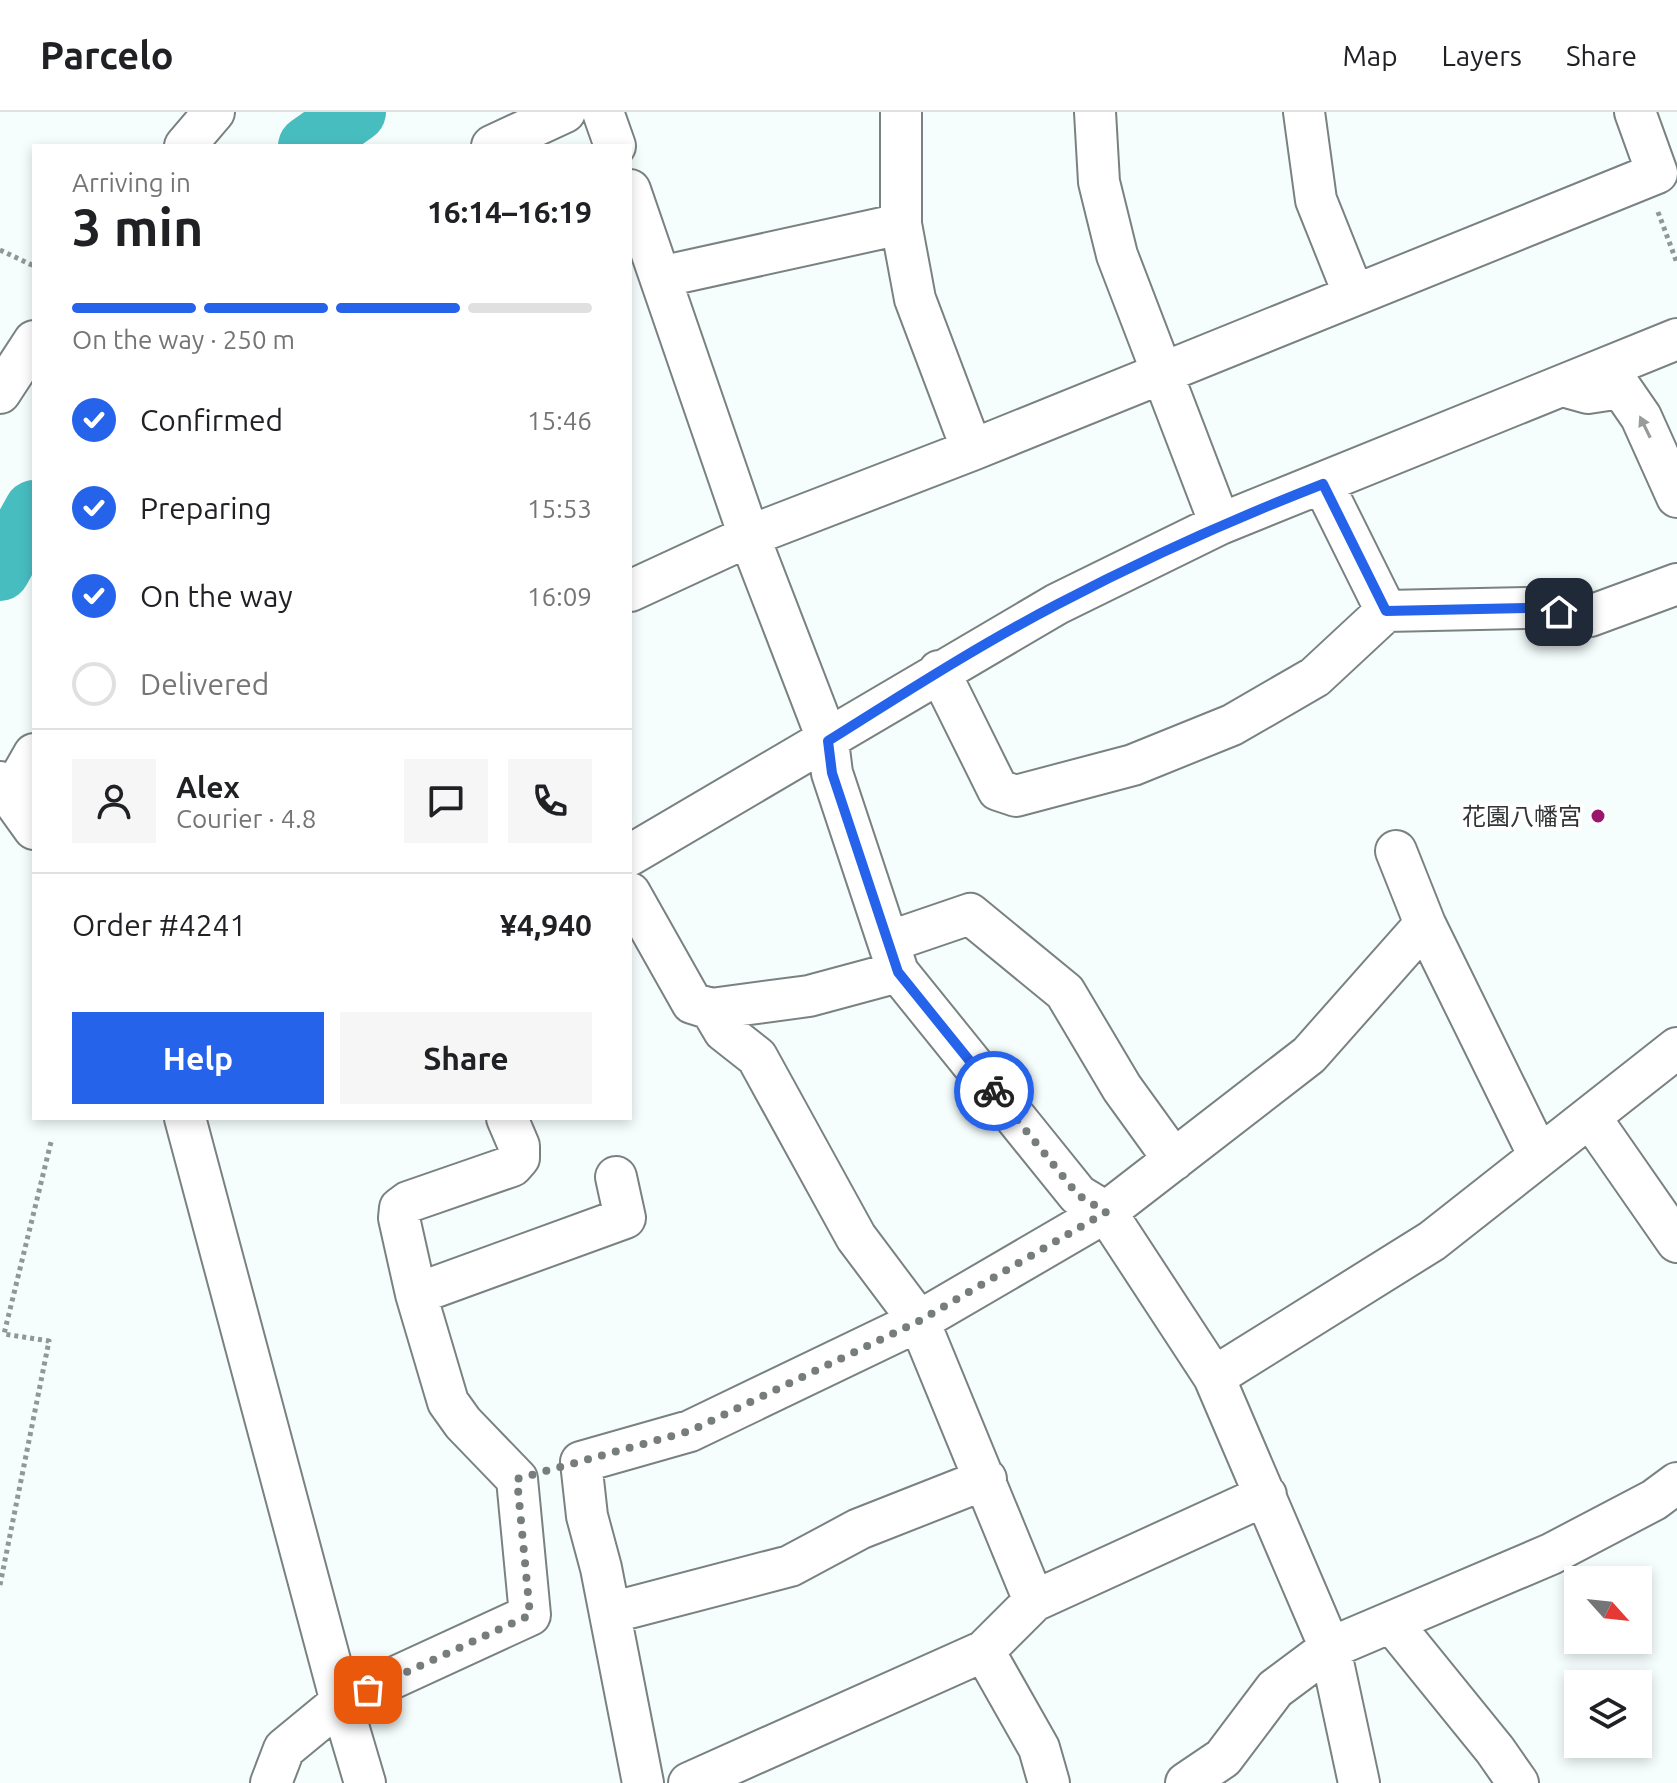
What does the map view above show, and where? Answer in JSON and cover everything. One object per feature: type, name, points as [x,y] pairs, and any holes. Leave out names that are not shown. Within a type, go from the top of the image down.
[{"type":"street","points":[[187,144],[214,112]]},
{"type":"street","points":[[496,144],[565,112]]},
{"type":"street","points":[[603,112],[614,144]]},
{"type":"street","points":[[901,112],[901,224],[915,299],[972,450]]},
{"type":"street","points":[[1095,112],[1099,182],[1117,255],[1220,524]]},
{"type":"street","points":[[1304,112],[1316,200],[1354,295]]},
{"type":"street","points":[[632,590],[749,536],[972,450],[1657,173],[1635,112]]},
{"type":"street","points":[[632,196],[749,536],[828,741],[832,773],[893,957],[1078,1195],[1106,1212],[1214,1377],[1330,1648],[1359,1783]]},
{"type":"street","points":[[660,277],[901,224]]},
{"type":"street","points":[[632,854],[1057,604],[1220,524],[1677,339]]},
{"type":"street","points":[[0,393],[32,344]]},
{"type":"street","points":[[1621,388],[1641,354]]},
{"type":"street","points":[[1563,386],[1588,393],[1621,388]]},
{"type":"street","points":[[1621,388],[1641,417],[1677,497]]},
{"type":"street","points":[[1323,484],[1386,611]]},
{"type":"street","points":[[939,671],[998,790],[1016,796],[1133,765],[1232,725],[1315,677],[1386,611],[1529,608],[1590,616],[1677,584]]},
{"type":"street","points":[[32,756],[5,789],[32,826]]},
{"type":"street","points":[[1396,851],[1425,924],[1539,1156]]},
{"type":"street","points":[[632,897],[692,1003],[711,1009],[809,996],[893,957],[970,914],[1065,992],[1096,1049],[1174,1160]]},
{"type":"street","points":[[517,1479],[690,1431],[919,1321],[1106,1212],[1309,1055],[1425,924]]},
{"type":"street","points":[[711,1009],[724,1031],[757,1057],[856,1237],[919,1321],[1034,1601]]},
{"type":"street","points":[[1214,1377],[1432,1241],[1677,1048]]},
{"type":"street","points":[[1590,1117],[1677,1242]]},
{"type":"street","points":[[186,1120],[365,1783]]},
{"type":"street","points":[[271,1783],[284,1749],[341,1702],[530,1615],[517,1479],[463,1423],[448,1402],[416,1294],[399,1218],[400,1208],[408,1202],[512,1166],[519,1158],[519,1146],[508,1120]]},
{"type":"street","points":[[416,1294],[625,1218],[616,1177]]},
{"type":"street","points":[[581,1462],[587,1516],[610,1613],[643,1783]]},
{"type":"street","points":[[610,1613],[790,1566],[859,1529],[986,1479]]},
{"type":"street","points":[[1186,1783],[1223,1758],[1275,1689],[1330,1648],[1551,1554],[1654,1500],[1677,1483]]},
{"type":"street","points":[[689,1783],[984,1651],[1034,1601],[1266,1495]]},
{"type":"street","points":[[1392,1623],[1518,1783]]},
{"type":"street","points":[[984,1651],[1039,1748],[1049,1783]]},
{"type":"path","points":[[1645,178],[1677,263]]},
{"type":"path","points":[[0,250],[32,265]]},
{"type":"path","points":[[0,1585],[49,1341],[2,1334],[51,1142]]},
{"type":"waterway","points":[[311,144],[356,112]]},
{"type":"waterway","points":[[0,571],[32,514]]},
{"type":"way so far","points":[[368,1690],[530,1615],[517,1479],[690,1431],[919,1321],[1106,1212],[1078,1195],[994,1091]]},
{"type":"place","name":"花園八幡宮","points":[[1598,816]]},
{"type":"route","points":[[994,1091],[898,972],[832,773],[828,741],[939,671],[1057,604],[1220,524],[1323,484],[1386,611],[1529,608],[1559,612]]}]
